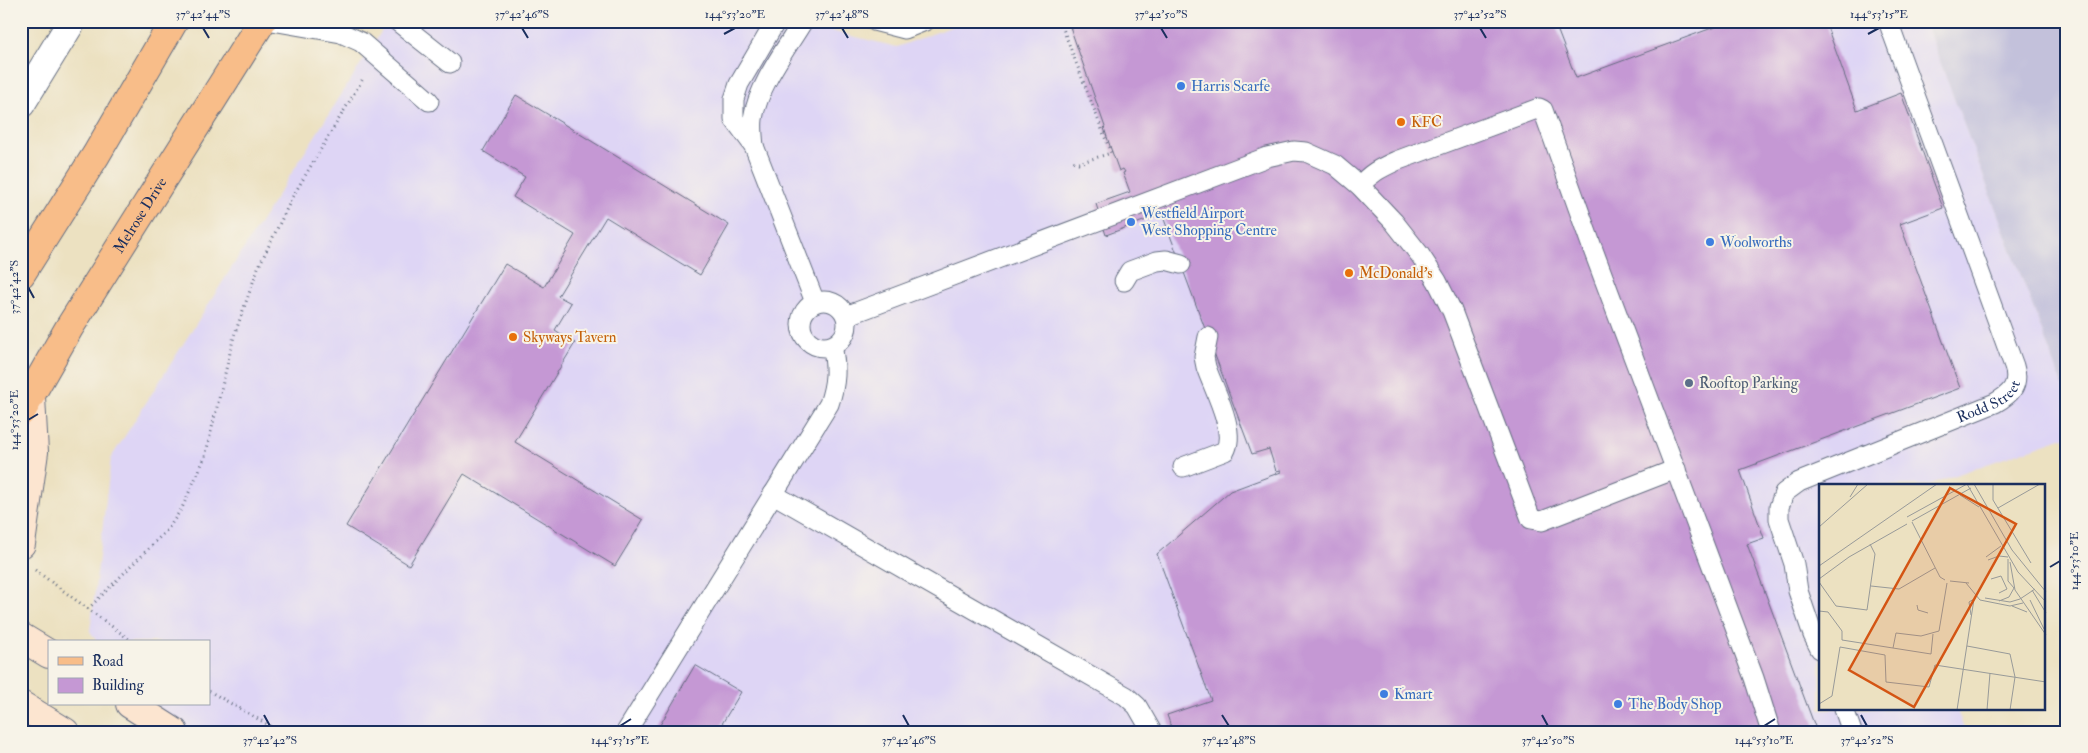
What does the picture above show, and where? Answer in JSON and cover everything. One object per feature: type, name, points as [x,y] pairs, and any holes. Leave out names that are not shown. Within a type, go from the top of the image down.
[{"type":"main road","points":[[21,274],[96,154],[174,21]]},
{"type":"main road","name":"Melrose Drive","points":[[26,404],[69,328],[262,21]]},
{"type":"main road","points":[[21,544],[34,452],[26,404]]},
{"type":"main road","points":[[21,637],[48,653]]},
{"type":"main road","points":[[21,705],[65,732]]},
{"type":"main road","points":[[133,706],[174,732]]},
{"type":"street","points":[[21,104],[72,21]]},
{"type":"lane","points":[[272,21],[341,33],[361,42],[429,101]]},
{"type":"lane","points":[[397,21],[450,63]]},
{"type":"lane","points":[[776,21],[742,76],[734,99],[734,119],[754,146],[815,302]]},
{"type":"lane","points":[[754,146],[753,120],[764,86],[803,21]]},
{"type":"lane","points":[[874,21],[905,29],[925,21]]},
{"type":"lane","name":"Rodd Street","points":[[1819,647],[1798,591],[1794,564],[1780,519],[1779,507],[1784,493],[1799,482],[1995,403],[2015,388],[2017,380],[2014,366],[1888,21]]},
{"type":"lane","points":[[1360,186],[1374,171],[1539,108],[1543,110],[1754,678],[1771,732]]},
{"type":"lane","points":[[846,316],[1097,220],[1280,153],[1294,151],[1312,155],[1335,166],[1360,186],[1394,222],[1416,250],[1446,298],[1531,519],[1542,520],[1676,469]]},
{"type":"lane","points":[[1124,281],[1130,271],[1157,261],[1166,260],[1181,264]]},
{"type":"lane","points":[[822,300],[837,304],[843,309],[846,316],[847,330],[838,342],[832,346],[816,346],[805,336],[802,328],[804,313],[815,302],[822,300]]},
{"type":"lane","points":[[1183,467],[1225,450],[1229,438],[1228,427],[1206,368],[1205,348],[1208,338]]},
{"type":"lane","points":[[626,732],[829,404],[836,380],[836,364],[832,346]]},
{"type":"lane","points":[[772,494],[1126,696],[1137,706],[1152,732]]},
{"type":"lane","points":[[1844,710],[1852,732]]},
{"type":"path","points":[[1060,21],[1110,153],[1080,164],[1072,161]]},
{"type":"path","points":[[88,609],[168,529],[182,508],[205,457],[227,361],[258,268],[293,196],[378,55]]},
{"type":"path","points":[[31,570],[39,572],[131,640]]},
{"type":"path","points":[[210,692],[281,732]]},
{"type":"shaded area","name":"Westfield Airport West Shopping Centre","points":[[388,21],[807,21],[819,28],[897,47],[967,21],[1925,21],[2067,397],[2067,436],[1930,484],[1819,484],[1819,710],[1957,710],[1965,732],[157,732],[140,706],[210,706],[210,640],[96,640],[90,631],[111,458]]},
{"type":"shaded area","points":[[1925,21],[2067,21],[2067,397],[1932,40]]},
{"type":"building","points":[[1068,21],[1554,21],[1576,78],[1731,21],[1825,21],[1857,110],[1901,93],[1943,208],[1900,224],[1960,388],[1740,470],[1764,538],[1747,544],[1817,732],[1173,732],[1167,715],[1211,700],[1157,554],[1230,491],[1281,472],[1281,470],[1276,471],[1269,449],[1252,454],[1162,214],[1106,235],[1096,204],[1130,192],[1123,173],[1125,172],[1123,169],[1119,171],[1111,149]]},
{"type":"building","name":"Skyways Tavern","points":[[516,95],[729,225],[700,275],[606,217],[558,296],[571,303],[555,330],[575,343],[515,442],[643,520],[615,566],[464,474],[409,565],[346,526],[505,264],[544,287],[575,235],[513,197],[525,177],[483,151]]},
{"type":"building","points":[[695,665],[741,692],[717,732],[656,732]]},
{"type":"place","name":"Harris Scarfe","points":[[1181,86]]},
{"type":"place","name":"KFC","points":[[1401,122]]},
{"type":"place","name":"Westfield Airport West Shopping Centre","points":[[1131,222]]},
{"type":"place","name":"Woolworths","points":[[1710,242]]},
{"type":"place","name":"McDonald's","points":[[1349,273]]},
{"type":"place","name":"Skyways Tavern","points":[[513,337]]},
{"type":"place","name":"Rooftop Parking","points":[[1689,383]]},
{"type":"place","name":"Kmart","points":[[1384,694]]},
{"type":"place","name":"The Body Shop","points":[[1618,704]]}]
